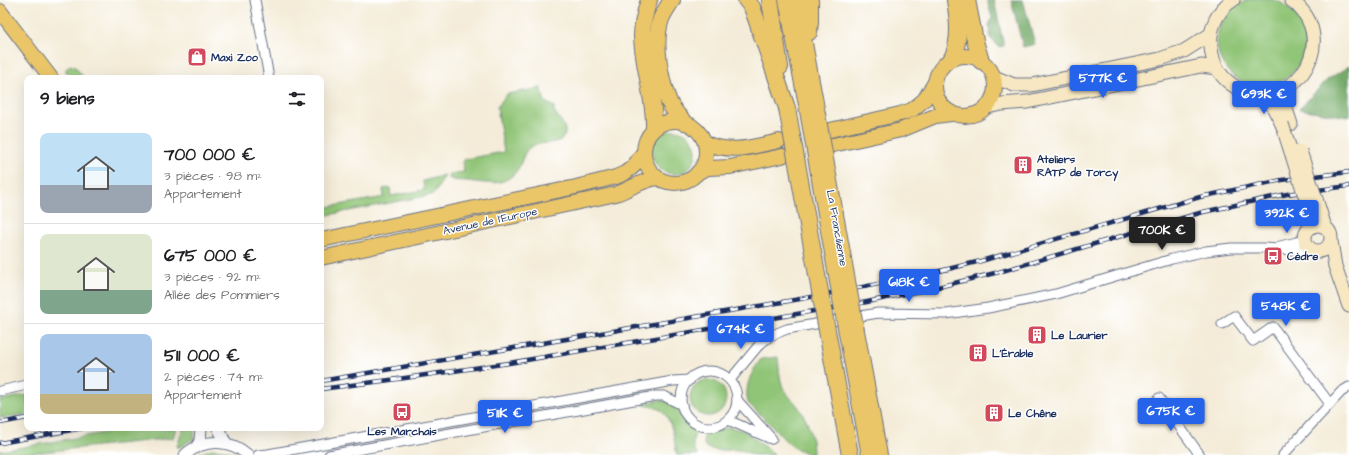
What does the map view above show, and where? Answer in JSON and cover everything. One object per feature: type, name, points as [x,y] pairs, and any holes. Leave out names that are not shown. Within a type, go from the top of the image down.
[{"type":"highway","points":[[649,0],[642,35],[655,115],[654,128]]},
{"type":"highway","points":[[672,0],[662,18],[659,27],[659,56],[665,90],[670,103],[684,122]]},
{"type":"highway","points":[[746,0],[752,7],[787,108]]},
{"type":"highway","points":[[770,0],[787,108],[850,455]]},
{"type":"highway","name":"La Francilienne","points":[[796,0],[804,45],[810,104],[851,332],[879,455]]},
{"type":"highway","points":[[804,45],[810,30],[810,0]]},
{"type":"highway","points":[[952,58],[957,45],[958,36],[955,0]]},
{"type":"highway","points":[[967,0],[981,61]]},
{"type":"main road","points":[[786,0],[810,104]]},
{"type":"main road","points":[[1233,0],[1219,13],[1215,20],[1211,34],[1211,52],[1217,68],[1233,85],[1250,93],[1261,94],[1274,93],[1286,88],[1298,80],[1307,69],[1312,56],[1314,41],[1312,27],[1306,15],[1295,2]]},
{"type":"main road","points":[[0,10],[49,75]]},
{"type":"main road","points":[[994,77],[1014,85],[1032,85],[1160,59],[1184,51],[1211,34]]},
{"type":"main road","points":[[830,130],[912,110],[924,100],[934,84],[939,69],[952,58],[967,56],[981,61],[989,68],[994,77],[995,85],[992,100],[987,107]]},
{"type":"main road","points":[[833,145],[901,130],[934,116],[951,114],[966,117],[974,115],[987,107],[1002,104],[1027,102],[1188,68],[1201,66],[1217,68]]},
{"type":"main road","points":[[934,84],[938,102],[951,114]]},
{"type":"main road","points":[[1286,88],[1287,124],[1311,199],[1310,212],[1314,238],[1335,266]]},
{"type":"main road","points":[[1261,94],[1271,103],[1287,124]]},
{"type":"main road","points":[[643,153],[647,167],[657,178],[670,183],[683,182],[692,178],[698,172],[705,159],[705,143],[694,128],[684,122],[668,122],[654,128]]},
{"type":"main road","name":"Avenue de l'Europe","points":[[324,239],[576,187],[616,177],[632,167],[643,153],[645,142],[650,132],[654,128]]},
{"type":"main road","points":[[705,143],[718,148],[736,150],[779,141]]},
{"type":"main road","points":[[698,172],[708,168],[730,167],[782,156]]},
{"type":"main road","name":"Avenue de l'Europe","points":[[324,257],[616,194],[630,189],[645,180],[657,178]]},
{"type":"main road","points":[[1314,238],[1326,248],[1330,241],[1335,266],[1349,306]]},
{"type":"main road","points":[[851,332],[869,455]]},
{"type":"street","points":[[255,0],[268,75]]},
{"type":"street","points":[[730,380],[759,345],[770,336],[787,329],[878,313],[946,314],[976,310],[1056,294],[1189,254],[1231,248],[1305,250],[1314,238]]},
{"type":"street","points":[[1222,324],[1234,316],[1254,342],[1273,328],[1330,404]]},
{"type":"street","points":[[714,372],[723,375],[730,380],[734,386],[737,400],[733,414],[728,420],[716,426],[703,426],[696,424],[690,419],[685,413],[682,405],[682,396],[684,387],[690,380],[697,374],[714,372]]},
{"type":"street","points":[[258,455],[673,381],[690,380]]},
{"type":"street","points":[[0,391],[24,386]]},
{"type":"street","points":[[1283,455],[1341,392],[1349,387]]},
{"type":"street","points":[[329,455],[656,396],[664,396],[682,405]]},
{"type":"street","points":[[1159,398],[1200,455]]},
{"type":"street","points":[[728,420],[772,439],[737,400]]},
{"type":"street","points":[[197,446],[200,441],[201,431]]},
{"type":"street","points":[[220,431],[226,443]]},
{"type":"street","points":[[185,455],[197,446],[211,442],[226,443],[238,448],[248,455]]},
{"type":"green space","points":[[1252,-1],[1270,-1],[1286,5],[1298,17],[1304,33],[1304,51],[1298,67],[1286,79],[1278,83],[1261,86],[1244,83],[1236,79],[1224,67],[1220,59],[1217,42],[1220,25],[1224,17],[1236,5],[1244,1]]},
{"type":"green space","points":[[987,0],[994,0],[1004,46],[999,47],[990,38],[989,26],[992,18]]},
{"type":"green space","points":[[1011,0],[1023,0],[1035,44],[1023,47]]},
{"type":"green space","points":[[70,65],[75,67],[82,75],[69,75],[66,72],[66,69]]},
{"type":"green space","points":[[1349,66],[1349,117],[1299,109],[1327,80]]},
{"type":"green space","points":[[541,88],[545,102],[555,107],[553,110],[565,128],[563,138],[559,141],[538,144],[529,148],[525,153],[518,169],[513,175],[501,182],[481,183],[454,180],[447,177],[450,174],[464,172],[463,162],[465,159],[504,152],[497,107],[507,94]]},
{"type":"green space","points":[[670,130],[678,130],[690,136],[696,148],[696,156],[690,168],[678,174],[670,174],[658,168],[652,156],[652,148],[658,136]]},
{"type":"green space","points":[[445,175],[435,193],[431,195],[324,216],[324,186],[328,207],[384,197],[383,189],[390,188],[391,196],[424,190],[423,181]]},
{"type":"green space","points":[[778,357],[783,388],[797,405],[807,422],[811,435],[813,455],[793,447],[748,403],[747,391],[749,380],[757,364],[761,359]]},
{"type":"green space","points":[[708,380],[718,383],[723,388],[726,398],[723,408],[718,413],[708,416],[698,413],[693,408],[690,398],[693,388],[698,383]]},
{"type":"green space","points":[[24,396],[24,414],[0,418],[0,400]]},
{"type":"green space","points":[[661,400],[669,402],[676,407],[684,420],[697,429],[693,439],[693,446],[698,455],[677,455],[670,423],[664,413],[659,409],[644,405],[643,403]]},
{"type":"green space","points":[[729,427],[745,431],[775,455],[753,455],[742,450],[714,450],[705,446],[703,442],[706,434]]},
{"type":"green space","points":[[115,431],[175,431],[173,438],[14,455],[0,455],[0,451]]},
{"type":"green space","points":[[182,431],[195,431],[194,438],[180,447],[177,447]]},
{"type":"green space","points":[[211,449],[224,450],[237,455],[197,455]]},
{"type":"railway","points":[[324,380],[800,299],[915,277],[981,261],[1200,197],[1282,180],[1349,172]]},
{"type":"railway","points":[[324,389],[509,363],[867,302],[999,272],[1203,212],[1287,194],[1349,186]]},
{"type":"railway","points":[[0,423],[24,419]]},
{"type":"railway","points":[[0,443],[66,431]]},
{"type":"place","name":"Maxi Zoo","points":[[197,57]]},
{"type":"place","name":"Ateliers RATP de Torcy","points":[[1023,165]]},
{"type":"place","name":"Cèdre","points":[[1273,256]]},
{"type":"place","name":"Le Laurier","points":[[1037,335]]},
{"type":"place","name":"L'Érable","points":[[978,353]]},
{"type":"place","name":"Les Marchais","points":[[402,412]]},
{"type":"place","name":"Le Chêne","points":[[994,413]]}]
